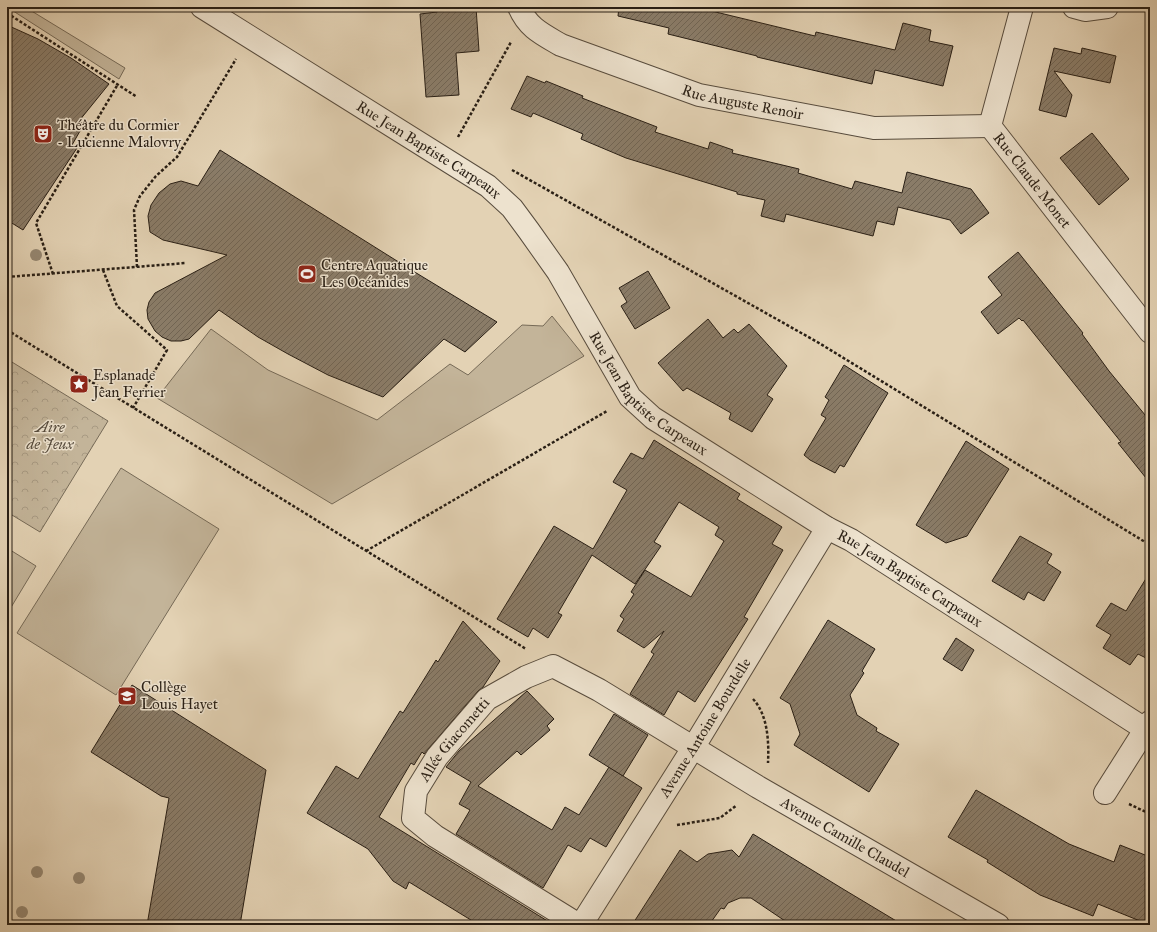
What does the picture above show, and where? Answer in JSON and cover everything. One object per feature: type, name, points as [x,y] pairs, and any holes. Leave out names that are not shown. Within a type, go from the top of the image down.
[{"type":"street","name":"Rue Jean Baptiste Carpeaux","points":[[202,7],[488,186],[512,208],[558,272],[630,397],[653,418],[827,528],[851,540],[1148,726],[1105,793]]},
{"type":"street","name":"Rue Claude Monet","points":[[1022,7],[990,126],[1150,332]]},
{"type":"street","points":[[1074,7],[1085,10],[1107,7]]},
{"type":"street","name":"Rue Auguste Renoir","points":[[522,13],[540,33],[561,45],[699,95],[874,128],[990,126]]},
{"type":"street","name":"Avenue Antoine Bourdelle","points":[[580,925],[693,748],[827,528]]},
{"type":"street","points":[[553,666],[599,690],[693,748]]},
{"type":"street","name":"Allée Giacometti","points":[[553,666],[526,677],[487,699],[437,757],[420,784],[416,791],[413,818],[435,836],[580,925]]},
{"type":"street","name":"Avenue Camille Claudel","points":[[693,748],[998,925]]},
{"type":"path","points":[[7,13],[137,97]]},
{"type":"path","points":[[446,160],[522,13]]},
{"type":"path","points":[[137,267],[134,210],[140,196],[156,176],[177,157],[238,56]]},
{"type":"path","points":[[53,274],[36,223],[118,84]]},
{"type":"path","points":[[506,167],[826,347],[1150,545]]},
{"type":"path","points":[[7,277],[186,264]]},
{"type":"path","points":[[103,270],[117,306],[167,350],[133,408]]},
{"type":"path","points":[[7,330],[553,666]]},
{"type":"path","points":[[366,551],[630,397]]},
{"type":"green space","points":[[7,7],[25,7],[125,68],[119,79]]},
{"type":"green space","points":[[552,316],[584,356],[332,504],[157,398],[211,329],[268,370],[377,420],[450,364],[468,375],[522,325],[543,326]]},
{"type":"green space","name":"Aire de Jeux","points":[[7,359],[108,421],[40,532],[7,512]]},
{"type":"green space","points":[[121,468],[219,529],[116,695],[17,633]]},
{"type":"green space","points":[[7,548],[36,566],[7,614]]},
{"type":"building","points":[[437,7],[476,7],[479,51],[456,53],[459,95],[426,97],[420,14],[437,12]]},
{"type":"building","points":[[619,7],[695,7],[815,36],[816,32],[895,50],[903,23],[931,30],[929,41],[953,46],[943,86],[875,70],[872,84],[668,34],[669,28],[618,16]]},
{"type":"building","name":"Théâtre du Cormier - Lucienne Malovry","points":[[7,25],[38,39],[71,58],[109,84],[79,121],[84,124],[72,145],[77,148],[23,230],[7,220]]},
{"type":"building","points":[[1054,48],[1081,54],[1082,48],[1116,56],[1110,83],[1054,71],[1072,95],[1066,117],[1039,110]]},
{"type":"building","points":[[527,76],[545,83],[546,81],[583,96],[582,98],[657,127],[655,132],[708,149],[710,142],[733,150],[732,153],[799,169],[798,173],[852,189],[855,181],[902,193],[907,172],[971,189],[989,213],[961,234],[950,220],[898,207],[894,225],[877,221],[873,236],[786,214],[784,222],[761,216],[765,200],[737,194],[737,192],[626,158],[581,139],[583,134],[533,113],[531,117],[511,109]]},
{"type":"building","points":[[1092,133],[1129,179],[1099,205],[1060,158]]},
{"type":"building","name":"Centre Aquatique Les Océanides","points":[[220,150],[497,322],[465,352],[444,339],[383,397],[328,375],[288,354],[258,337],[219,310],[189,339],[171,341],[162,337],[155,331],[148,319],[147,310],[149,302],[155,293],[227,255],[163,240],[150,232],[148,216],[151,205],[159,193],[170,184],[181,181],[198,186]]},
{"type":"building","points":[[1018,252],[1083,333],[1082,334],[1109,371],[1150,421],[1150,483],[1118,443],[1121,442],[1023,320],[1022,321],[1019,318],[998,334],[981,312],[1002,295],[988,277]]},
{"type":"building","points":[[648,271],[670,308],[635,329],[621,306],[627,302],[619,288]]},
{"type":"building","points":[[708,319],[723,338],[734,329],[738,333],[749,324],[787,366],[767,395],[773,399],[752,432],[729,419],[731,413],[687,388],[683,391],[658,363]]},
{"type":"building","points":[[844,365],[888,393],[844,467],[840,465],[835,473],[810,460],[804,455],[826,418],[821,415],[829,400],[825,397]]},
{"type":"building","points":[[654,440],[740,494],[737,499],[782,527],[772,544],[783,550],[744,617],[748,619],[695,702],[678,691],[664,715],[630,694],[654,654],[651,652],[664,631],[644,648],[617,631],[624,619],[620,616],[634,594],[631,592],[645,570],[691,597],[724,541],[715,535],[719,527],[679,502],[654,542],[661,546],[635,584],[592,555],[558,613],[562,615],[548,638],[533,628],[528,637],[497,619],[554,526],[593,549],[627,490],[613,482],[631,453],[643,459]]},
{"type":"building","points":[[966,441],[1009,469],[967,536],[946,543],[916,525]]},
{"type":"building","points":[[1020,536],[1052,554],[1047,563],[1061,572],[1044,601],[1028,592],[1024,600],[992,581]]},
{"type":"building","points":[[1150,572],[1150,660],[1138,654],[1130,665],[1103,648],[1111,635],[1096,626],[1111,603],[1126,611]]},
{"type":"building","points":[[828,620],[875,649],[862,671],[864,673],[850,695],[857,715],[877,728],[876,731],[899,744],[869,792],[794,745],[800,734],[790,704],[780,698]]},
{"type":"building","points":[[463,621],[500,661],[483,687],[424,754],[422,752],[414,765],[411,763],[379,817],[554,925],[479,925],[409,882],[406,889],[393,881],[368,849],[307,813],[336,766],[358,779],[400,711],[403,713],[436,660],[438,662]]},
{"type":"building","points":[[956,638],[974,650],[962,671],[943,659]]},
{"type":"building","points":[[132,685],[266,770],[240,925],[147,925],[169,798],[161,796],[91,752]]},
{"type":"building","points":[[527,691],[554,719],[547,726],[550,730],[521,755],[517,751],[478,786],[552,830],[565,807],[579,815],[609,767],[642,788],[606,847],[590,838],[581,852],[568,845],[543,888],[456,834],[470,810],[459,804],[471,782],[446,767],[459,751]]},
{"type":"building","points":[[614,714],[648,735],[623,776],[589,755]]},
{"type":"building","points":[[976,790],[1069,844],[1114,862],[1120,845],[1150,857],[1150,925],[1098,904],[1093,916],[1040,895],[987,862],[988,860],[948,837]]},
{"type":"building","points":[[753,834],[903,925],[791,925],[751,898],[740,898],[728,903],[724,909],[721,908],[709,925],[632,925],[680,850],[697,862],[708,854],[732,850],[739,857]]},
{"type":"place","name":"Théâtre du Cormier - Lucienne Malovry","points":[[43,134]]},
{"type":"place","name":"Centre Aquatique Les Océanides","points":[[307,274]]},
{"type":"place","name":"Esplanade Jean Ferrier","points":[[79,384]]},
{"type":"place","name":"Collège Louis Hayet","points":[[127,696]]}]
